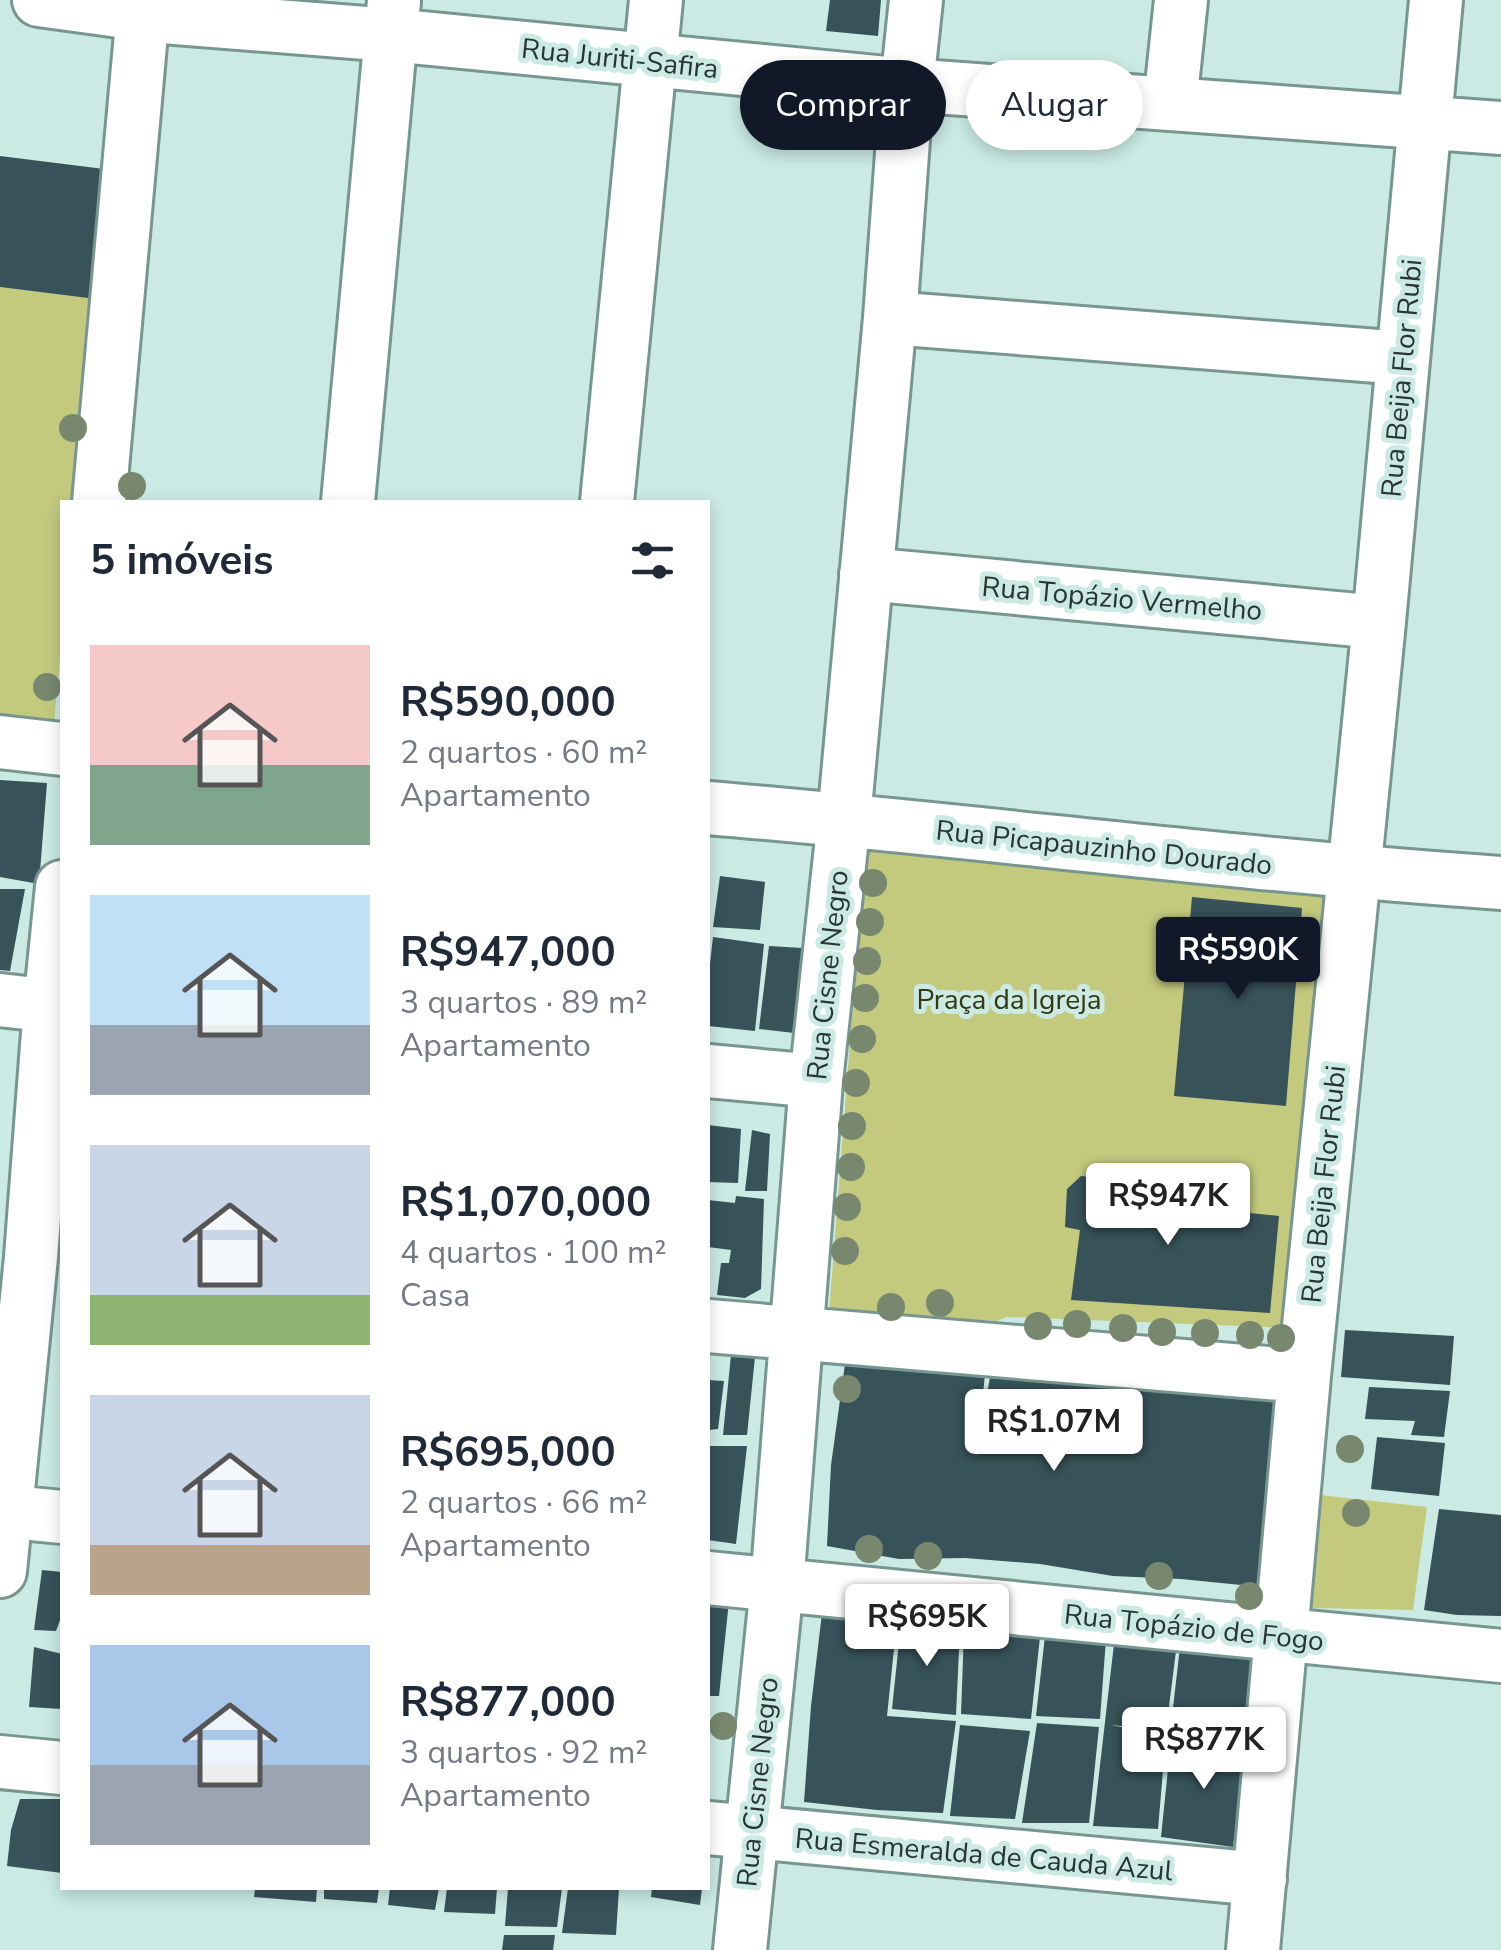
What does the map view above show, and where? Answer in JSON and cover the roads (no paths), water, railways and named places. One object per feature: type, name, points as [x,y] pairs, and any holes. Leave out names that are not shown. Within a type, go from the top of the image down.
[{"type":"street","name":"Rua Juriti-Safira","points":[[40,0],[392,18],[651,62],[740,70]]},
{"type":"street","points":[[607,500],[656,0]]},
{"type":"street","name":"Rua Cisne Negro","points":[[910,60],[916,0]]},
{"type":"street","points":[[1170,104],[1181,0]]},
{"type":"street","name":"Rua Beija Flor Rubi","points":[[1253,1950],[1436,0]]},
{"type":"street","points":[[99,500],[143,7]]},
{"type":"street","points":[[348,500],[392,18]]},
{"type":"street","name":"Rua Juriti-Safira","points":[[946,88],[1501,128]]},
{"type":"street","name":"Rua Cisne Negro","points":[[740,1950],[730,1830],[777,1585],[816,1081],[844,819],[902,150]]},
{"type":"street","points":[[890,318],[1403,358]]},
{"type":"street","name":"Rua Topázio Vermelho","points":[[866,574],[1379,622]]},
{"type":"street","points":[[0,742],[60,749]]},
{"type":"street","name":"Rua Picapauzinho Dourado","points":[[710,808],[1353,873],[1501,883]]},
{"type":"street","points":[[0,1571],[31,1257],[38,1004],[60,897]]},
{"type":"street","points":[[710,1071],[816,1081]]},
{"type":"street","points":[[710,1326],[1304,1376]]},
{"type":"street","points":[[3,1511],[60,1517]]},
{"type":"street","name":"Rua Topázio de Fogo","points":[[710,1578],[1501,1656]]},
{"type":"street","points":[[0,1762],[60,1768]]},
{"type":"street","name":"Rua Esmeralda de Cauda Azul","points":[[730,1830],[1260,1879]]},
{"type":"park label","name":"Praça da Igreja","points":[[1009,999]]}]
